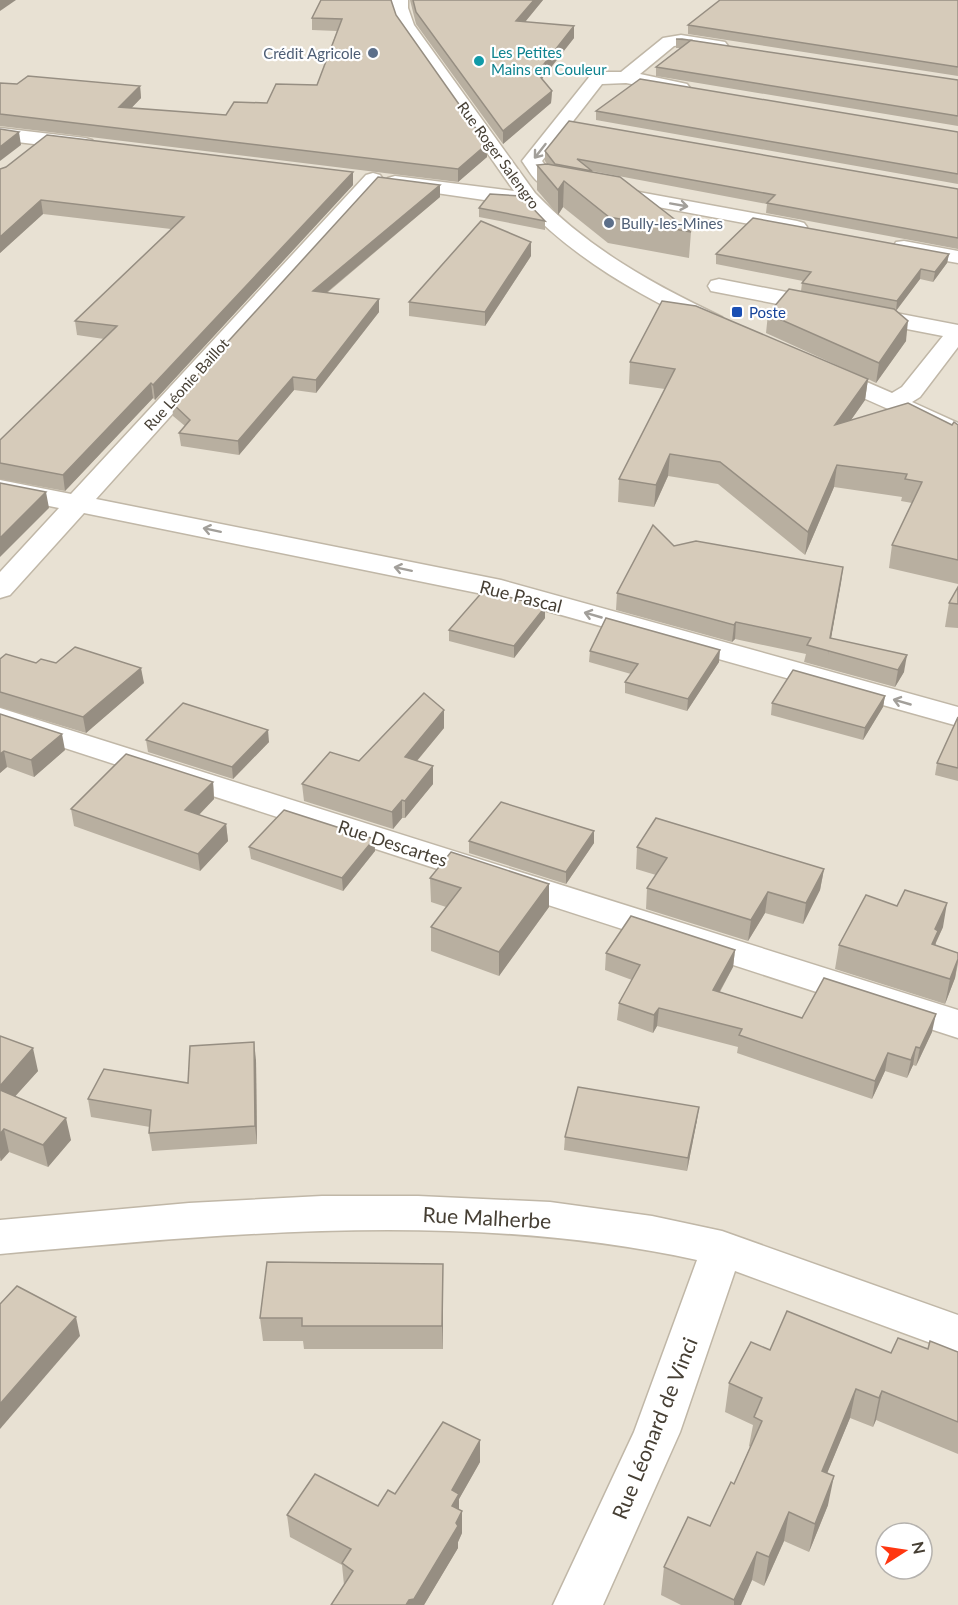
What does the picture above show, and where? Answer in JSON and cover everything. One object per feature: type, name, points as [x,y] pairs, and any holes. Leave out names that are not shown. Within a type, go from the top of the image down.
[{"type":"street","name":"Rue Roger Salengro","points":[[400,0],[400,8],[406,25],[523,191],[549,221],[596,259],[676,304],[735,331]]},
{"type":"street","points":[[624,78],[669,42],[681,40],[739,49]]},
{"type":"street","points":[[565,184],[532,160],[596,80],[603,77],[624,78],[704,92]]},
{"type":"street","points":[[563,122],[586,126]]},
{"type":"street","points":[[0,134],[103,146]]},
{"type":"street","points":[[26,153],[44,139]]},
{"type":"street","name":"Rue Léonie Baillot","points":[[0,589],[78,503],[361,177],[505,197],[523,191]]},
{"type":"street","points":[[523,191],[565,184],[818,231]]},
{"type":"street","points":[[888,244],[958,257]]},
{"type":"street","points":[[719,286],[958,332],[911,392],[894,403]]},
{"type":"street","points":[[806,363],[958,432]]},
{"type":"street","name":"Rue Pascal","points":[[0,488],[501,589],[958,717]]},
{"type":"street","name":"Rue Descartes","points":[[0,717],[958,1024]]},
{"type":"street","name":"Rue Malherbe","points":[[0,1237],[200,1220],[322,1213],[418,1213],[550,1219],[652,1233],[722,1248],[958,1334]]},
{"type":"street","name":"Rue Léonard de Vinci","points":[[578,1605],[657,1432],[722,1248]]},
{"type":"shaded area","points":[[0,0],[958,0],[958,1605],[0,1605]]},
{"type":"building","points":[[321,0],[391,0],[396,15],[487,144],[458,169],[0,114],[0,83],[17,84],[28,76],[140,86],[119,107],[226,115],[234,102],[267,103],[276,84],[317,85],[342,19],[312,18]]},
{"type":"building","points":[[413,0],[534,0],[516,21],[574,26],[537,73],[552,91],[503,131],[416,12]]},
{"type":"building","points":[[720,0],[958,0],[958,67],[688,25]]},
{"type":"building","points":[[691,40],[958,80],[958,116],[656,67]]},
{"type":"building","points":[[640,79],[958,132],[958,174],[596,111]]},
{"type":"building","points":[[569,121],[958,189],[958,238],[767,203],[775,195],[577,159],[592,171],[555,164],[545,151]]},
{"type":"building","points":[[0,129],[19,132],[0,147]]},
{"type":"building","points":[[47,135],[353,172],[153,385],[151,383],[63,475],[0,463],[0,440],[117,326],[75,321],[184,217],[41,200],[0,237],[0,169],[6,167]]},
{"type":"building","points":[[547,164],[620,177],[691,232],[609,217],[564,181],[558,190],[537,165]]},
{"type":"building","points":[[378,177],[440,185],[313,291],[379,299],[316,380],[293,377],[238,441],[179,433],[190,420],[172,403]]},
{"type":"building","points":[[490,194],[521,196],[545,221],[479,208]]},
{"type":"building","points":[[753,218],[949,254],[935,272],[921,269],[897,301],[802,283],[811,272],[716,254]]},
{"type":"building","points":[[481,221],[531,242],[485,312],[409,302]]},
{"type":"building","points":[[789,289],[894,309],[908,321],[879,363],[768,314]]},
{"type":"building","points":[[662,301],[696,306],[868,379],[835,425],[908,403],[952,425],[954,422],[958,425],[958,560],[892,545],[922,482],[905,479],[907,474],[837,465],[808,532],[720,462],[670,454],[656,485],[619,479],[675,369],[630,362]]},
{"type":"building","points":[[0,483],[46,492],[0,538]]},
{"type":"building","points":[[653,525],[674,546],[696,541],[843,567],[830,638],[907,655],[898,670],[807,645],[811,638],[736,622],[734,625],[617,593]]},
{"type":"building","points":[[958,587],[958,604],[949,603]]},
{"type":"building","points":[[484,590],[545,607],[514,646],[449,630]]},
{"type":"building","points":[[606,618],[720,650],[688,699],[625,682],[638,664],[590,651]]},
{"type":"building","points":[[75,647],[141,668],[83,717],[0,692],[0,659],[6,654],[36,663],[41,659],[56,663]]},
{"type":"building","points":[[793,670],[885,696],[865,728],[772,703]]},
{"type":"building","points":[[424,693],[444,710],[405,757],[433,766],[405,801],[402,800],[392,812],[302,784],[330,752],[359,761]]},
{"type":"building","points":[[183,703],[268,730],[232,767],[146,740]]},
{"type":"building","points":[[0,714],[62,734],[31,760],[4,751],[0,754]]},
{"type":"building","points":[[958,717],[958,768],[937,763]]},
{"type":"building","points":[[126,754],[213,782],[185,810],[226,824],[198,854],[71,809]]},
{"type":"building","points":[[501,802],[594,831],[566,872],[469,841]]},
{"type":"building","points":[[284,810],[374,839],[342,878],[249,847]]},
{"type":"building","points":[[656,818],[824,869],[806,903],[768,892],[751,920],[647,888],[667,858],[637,847]]},
{"type":"building","points":[[451,852],[549,884],[499,952],[431,927],[461,888],[430,878]]},
{"type":"building","points":[[905,890],[947,903],[935,929],[938,931],[932,944],[958,953],[950,979],[839,945],[866,895],[897,906]]},
{"type":"building","points":[[631,916],[735,950],[713,990],[802,1018],[824,978],[936,1014],[920,1048],[916,1047],[911,1060],[888,1053],[875,1081],[739,1035],[742,1029],[659,1008],[654,1015],[619,1003],[640,965],[606,953]]},
{"type":"building","points":[[0,1036],[33,1048],[0,1086]]},
{"type":"building","points":[[254,1042],[255,1126],[149,1133],[151,1110],[88,1099],[104,1069],[188,1083],[190,1046]]},
{"type":"building","points":[[578,1087],[699,1107],[688,1158],[565,1137]]},
{"type":"building","points":[[0,1090],[66,1118],[43,1145],[4,1129],[0,1134]]},
{"type":"building","points":[[267,1262],[443,1264],[442,1326],[302,1326],[302,1318],[260,1318]]},
{"type":"building","points":[[17,1286],[76,1317],[0,1404],[0,1304]]},
{"type":"building","points":[[787,1311],[891,1353],[898,1338],[928,1349],[930,1341],[958,1352],[958,1422],[882,1391],[879,1398],[856,1389],[822,1471],[834,1476],[815,1524],[789,1512],[769,1557],[757,1552],[734,1600],[664,1567],[688,1517],[710,1526],[731,1482],[734,1484],[762,1421],[754,1417],[762,1398],[729,1383],[751,1342],[770,1350]]},
{"type":"building","points":[[443,1422],[480,1440],[452,1490],[459,1494],[452,1506],[462,1511],[456,1523],[458,1526],[414,1599],[409,1600],[406,1605],[331,1605],[353,1571],[342,1563],[351,1549],[287,1515],[315,1474],[378,1506],[388,1490],[395,1494]]},
{"type":"place","name":"Crédit Agricole","points":[[373,53]]},
{"type":"place","name":"Les Petites Mains en Couleur","points":[[479,61]]},
{"type":"place","name":"Bully-les-Mines","points":[[609,223]]},
{"type":"place","name":"Poste","points":[[737,312]]}]
